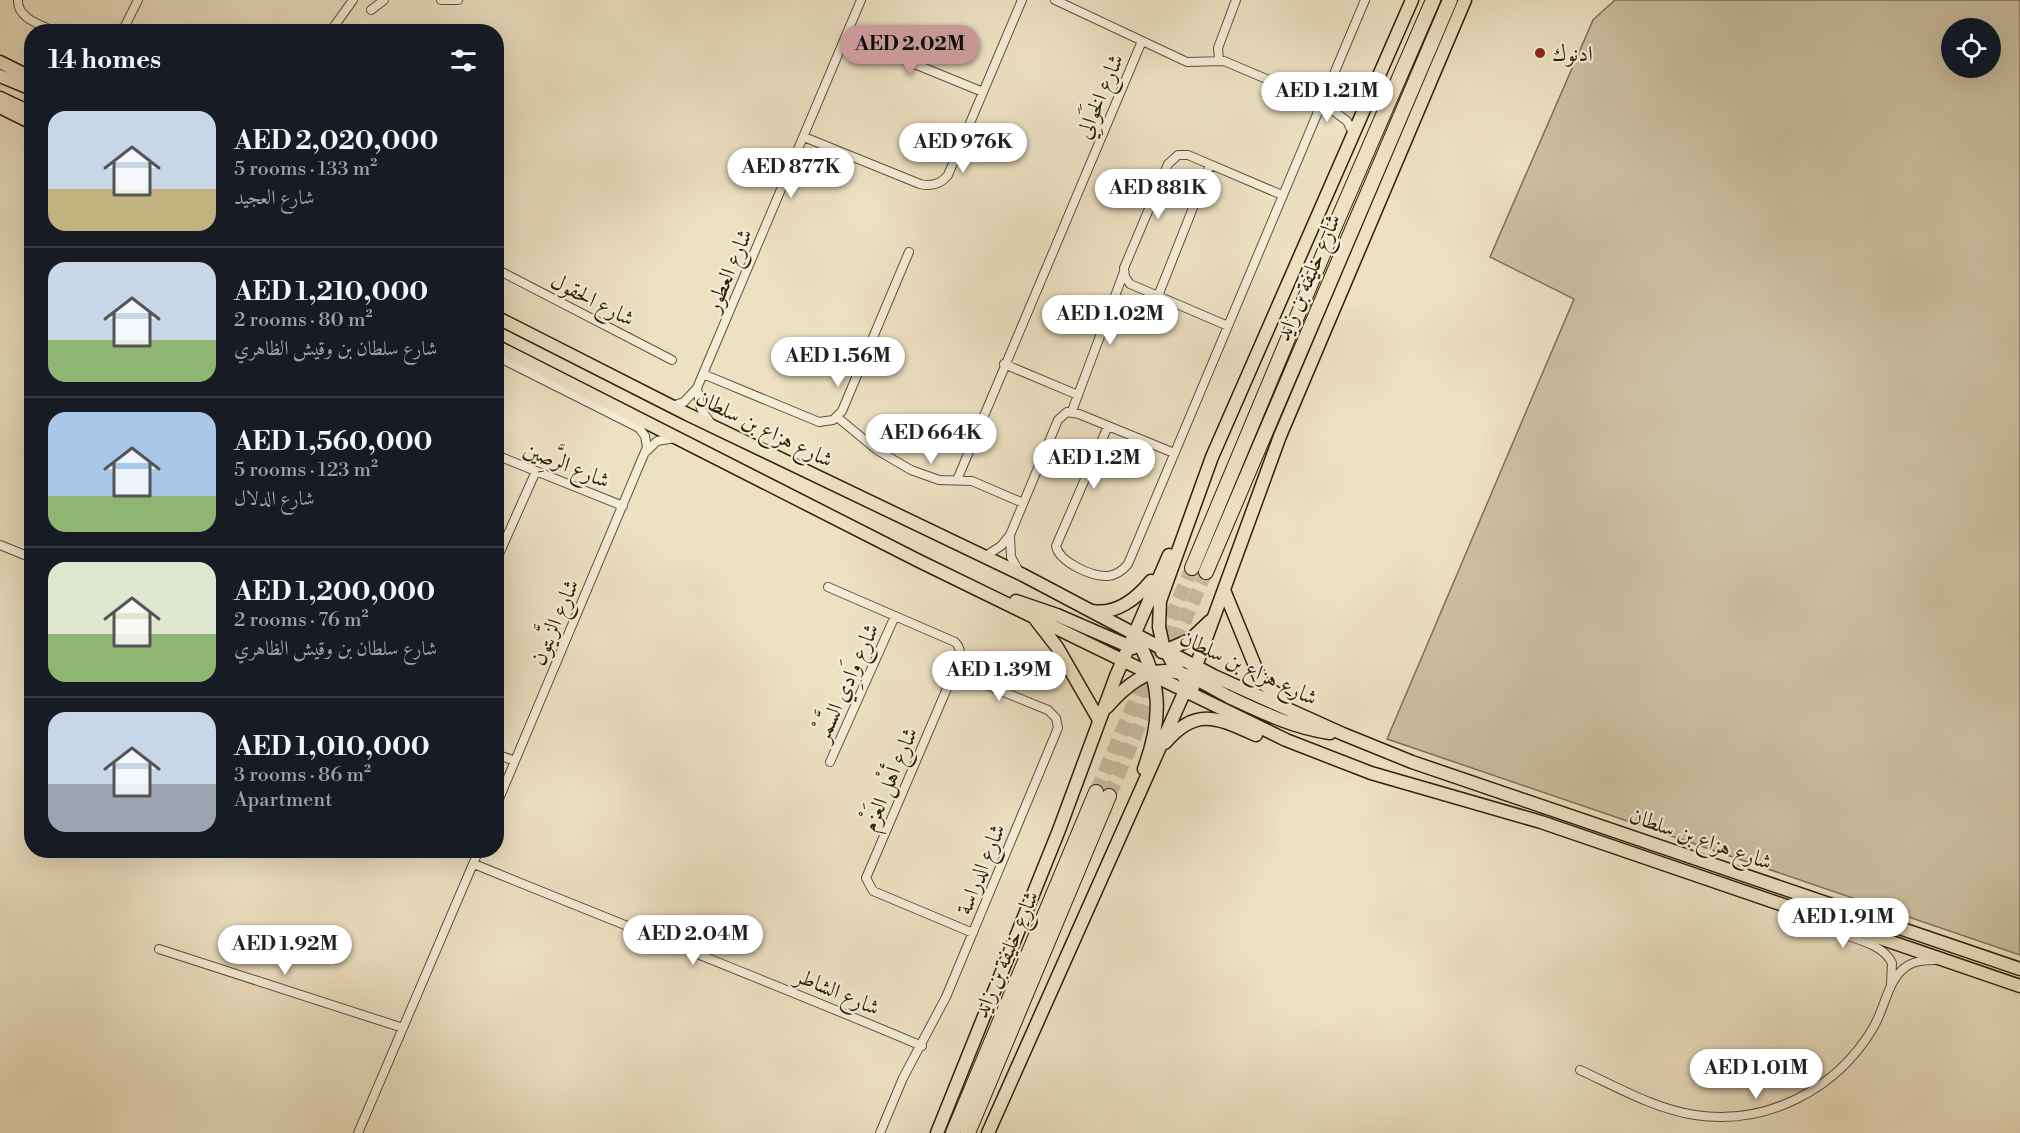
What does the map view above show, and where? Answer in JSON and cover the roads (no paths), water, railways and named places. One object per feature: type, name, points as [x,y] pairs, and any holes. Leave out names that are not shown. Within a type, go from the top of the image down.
[{"type":"highway","name":"شارع خليفة بن زايد","points":[[1191,568],[1433,0]]},
{"type":"highway","name":"شارع خليفة بن زايد","points":[[1206,572],[1450,0]]},
{"type":"highway","name":"شارع خليفة بن زايد","points":[[953,1133],[1102,794],[969,1133]]},
{"type":"main road","points":[[937,1133],[1059,830],[1122,660],[1152,589],[1192,508],[1412,0]]},
{"type":"main road","points":[[1096,887],[1190,680],[1303,379],[1466,0]]},
{"type":"main road","points":[[0,62],[24,74]]},
{"type":"main road","points":[[0,76],[24,86]]},
{"type":"main road","points":[[0,98],[24,109]]},
{"type":"main road","points":[[0,107],[24,119]]},
{"type":"main road","name":"شارع هزاع بن سلطان","points":[[504,321],[672,406],[983,558],[1023,575],[1166,651],[1190,680],[1223,710],[1315,752],[1371,772],[1541,822],[2020,986]]},
{"type":"main road","name":"شارع هزاع بن سلطان","points":[[504,350],[1151,674],[1190,680]]},
{"type":"main road","points":[[1088,610],[1103,612],[1114,609],[1143,590],[1156,575],[1192,508]]},
{"type":"main road","points":[[1179,673],[1166,651],[1159,627],[1160,601],[1192,508]]},
{"type":"main road","points":[[1224,590],[1262,683],[1274,695],[1325,721],[1343,734]]},
{"type":"main road","points":[[995,597],[1028,604],[1144,651],[1166,651],[1196,636],[1216,613]]},
{"type":"main road","points":[[1031,615],[1058,647],[1100,717]]},
{"type":"main road","points":[[988,1133],[1038,1027],[1096,887],[1156,730],[1159,709],[1151,674],[1144,651],[1134,634]]},
{"type":"main road","points":[[1100,717],[1129,685],[1151,674],[1164,671],[1179,673],[1190,680],[1299,726],[1343,734]]},
{"type":"main road","points":[[1161,748],[1187,724],[1211,717],[1298,754],[1315,752]]},
{"type":"main road","name":"شارع هزاع بن سلطان","points":[[1343,734],[1412,762],[2020,969]]},
{"type":"street","points":[[18,0],[19,10],[23,15],[40,24]]},
{"type":"street","points":[[126,24],[138,0]]},
{"type":"street","points":[[336,24],[353,0]]},
{"type":"street","points":[[371,10],[384,0]]},
{"type":"street","points":[[441,0],[458,0]]},
{"type":"street","name":"شارع العطور","points":[[697,388],[861,0]]},
{"type":"street","points":[[804,137],[920,184],[936,184],[948,175],[1022,0]]},
{"type":"street","points":[[1055,0],[1187,62],[1205,63],[1219,60],[1323,103],[1347,121],[1353,133]]},
{"type":"street","points":[[1219,60],[1220,41],[1236,0]]},
{"type":"street","points":[[1108,426],[1056,546],[1063,559],[1097,574],[1114,575],[1128,564],[1365,0]]},
{"type":"street","points":[[846,36],[983,92]]},
{"type":"street","name":"شارع الخَوَالِي","points":[[957,480],[1142,41]]},
{"type":"street","points":[[1323,103],[1353,105],[1373,87]]},
{"type":"street","points":[[983,558],[996,551],[1010,535],[1058,420],[1072,411],[1124,272],[1170,161],[1182,154],[1282,195]]},
{"type":"street","points":[[1158,296],[1210,165]]},
{"type":"street","points":[[703,374],[819,422],[837,417],[842,411],[909,252]]},
{"type":"street","points":[[1124,272],[1130,284],[1228,326]]},
{"type":"street","name":"شارع الحقول","points":[[504,273],[672,360]]},
{"type":"street","points":[[504,360],[639,428],[647,441],[646,452]]},
{"type":"street","points":[[1004,364],[1078,395]]},
{"type":"street","points":[[672,406],[684,402],[697,388]]},
{"type":"street","points":[[697,388],[701,409],[713,425]]},
{"type":"street","points":[[1072,411],[1174,453]]},
{"type":"street","points":[[837,417],[872,446],[911,470],[939,480],[972,481],[1023,503]]},
{"type":"street","points":[[646,452],[657,441],[681,439]]},
{"type":"street","name":"شارع الزَّيتون","points":[[504,787],[646,452]]},
{"type":"street","name":"شارع الرَّصِين","points":[[504,458],[623,506]]},
{"type":"street","points":[[504,543],[536,471]]},
{"type":"street","points":[[1010,535],[1011,557],[1023,575]]},
{"type":"street","points":[[0,545],[24,555]]},
{"type":"street","name":"شارع أهْل العَزْم","points":[[828,587],[958,645],[961,655],[866,878],[873,891],[973,933]]},
{"type":"street","name":"شارع وَادِي السَّمْر","points":[[830,762],[895,616]]},
{"type":"street","name":"شارع الدراسة","points":[[880,1133],[903,1078],[922,1046],[973,933],[1056,736],[1058,725],[1056,718],[1048,710],[954,672]]},
{"type":"street","points":[[504,757],[515,762]]},
{"type":"street","points":[[358,1133],[476,858]]},
{"type":"street","name":"شارع الشاطر","points":[[474,864],[602,918],[803,995],[922,1046]]},
{"type":"street","points":[[1801,911],[1820,927],[1882,950],[1892,963],[1891,985]]},
{"type":"street","points":[[159,949],[403,1028]]},
{"type":"street","points":[[1580,1070],[1662,1106],[1687,1113],[1720,1117],[1769,1110],[1818,1088],[1844,1066],[1874,1026],[1899,972],[1911,963],[1943,960]]},
{"type":"tunnel","points":[[1096,792],[1192,568]]},
{"type":"tunnel","points":[[1109,796],[1206,572]]},
{"type":"place","name":"ادنوك","points":[[1540,53]]}]
